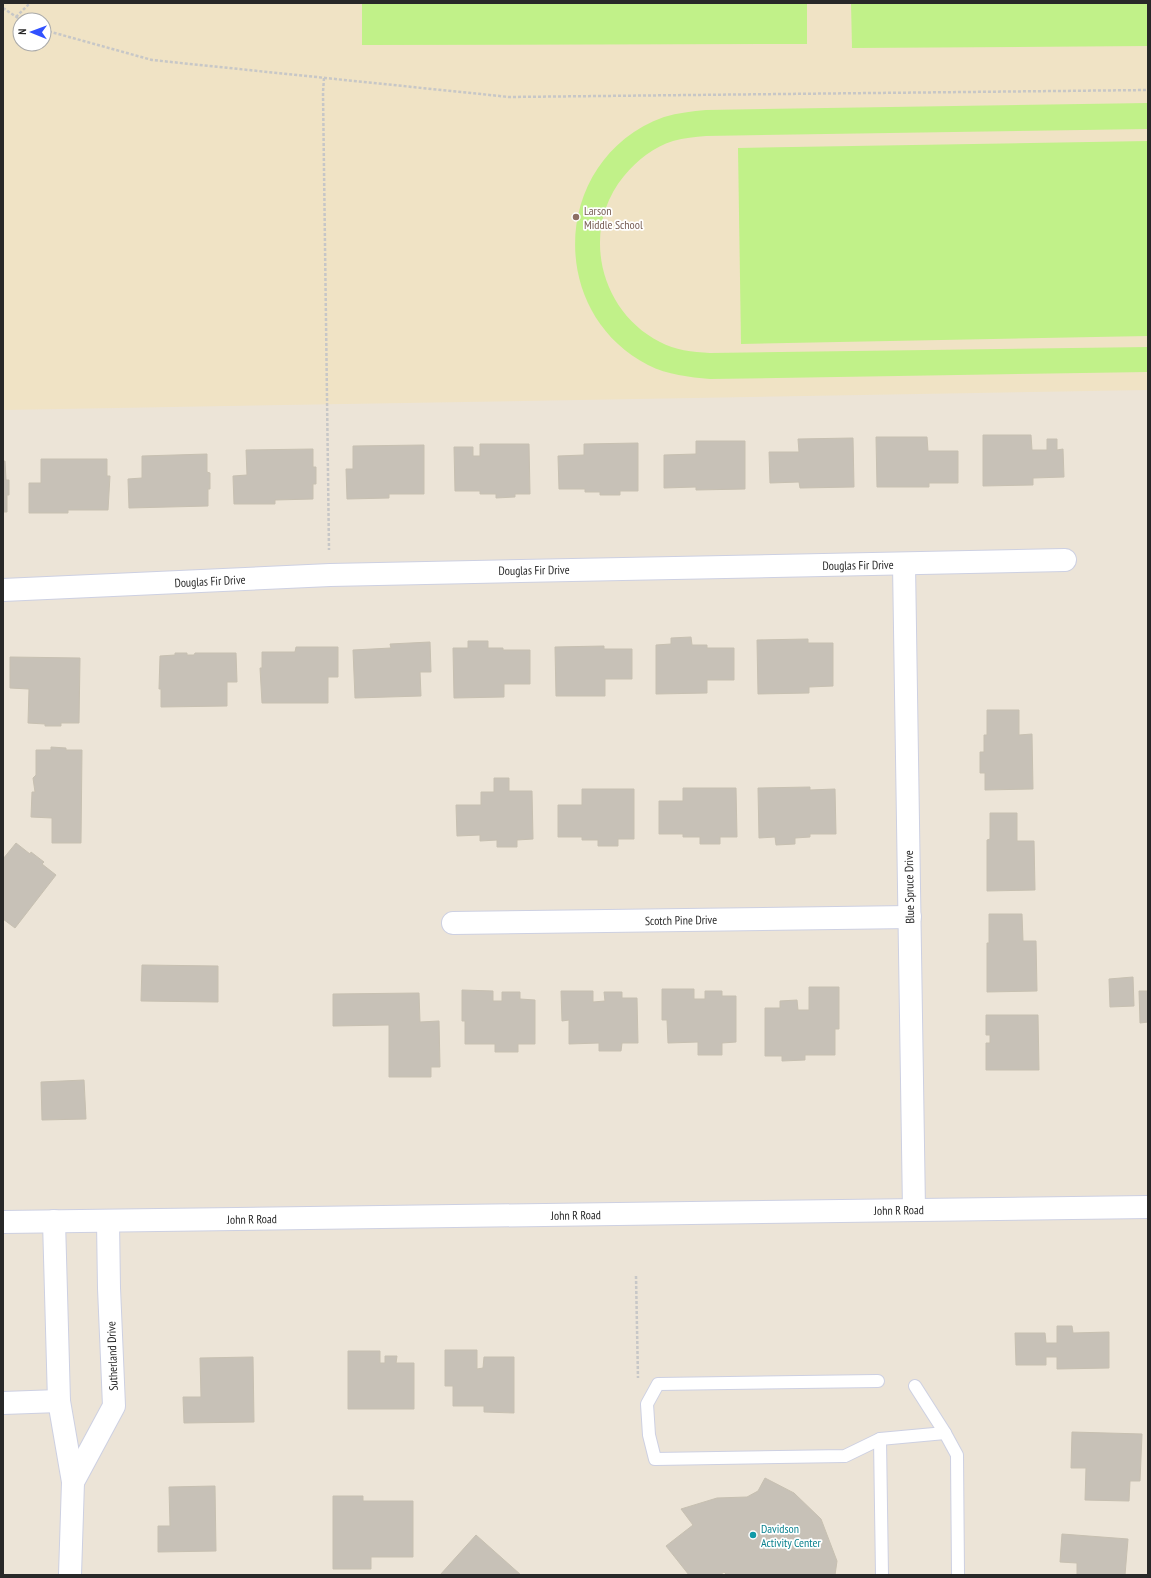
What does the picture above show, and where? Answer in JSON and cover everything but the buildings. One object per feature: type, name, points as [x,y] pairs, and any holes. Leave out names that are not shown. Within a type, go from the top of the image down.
[{"type":"street","name":"Douglas Fir Drive","points":[[3,590],[330,575],[1065,560]]},
{"type":"street","name":"Blue Spruce Drive","points":[[904,564],[914,1210]]},
{"type":"street","name":"Scotch Pine Drive","points":[[453,922],[910,917]]},
{"type":"street","name":"John R Road","points":[[3,1222],[1148,1207]]},
{"type":"street","name":"Sutherland Drive","points":[[54,1221],[59,1401],[73,1482],[70,1575]]},
{"type":"street","name":"Sutherland Drive","points":[[73,1482],[114,1406],[108,1221]]},
{"type":"street","points":[[3,1403],[59,1401]]},
{"type":"lane","points":[[878,1381],[658,1384],[647,1404],[648,1435],[655,1458],[845,1456],[880,1440],[946,1433]]},
{"type":"lane","points":[[915,1386],[946,1433],[957,1455],[958,1575]]},
{"type":"lane","points":[[880,1440],[882,1575]]},
{"type":"path","points":[[21,12],[30,3]]},
{"type":"path","points":[[3,8],[12,14]]},
{"type":"path","points":[[52,32],[152,60],[509,97],[1148,90]]},
{"type":"path","points":[[324,78],[322,92],[329,550]]},
{"type":"path","points":[[636,1276],[638,1389],[647,1404]]},
{"type":"shaded area","name":"Larson Middle School","points":[[3,3],[1148,3],[1148,390],[3,410]]},
{"type":"green space","points":[[362,3],[807,3],[807,44],[362,45]]},
{"type":"green space","points":[[851,3],[1148,3],[1148,46],[852,48]]},
{"type":"green space","points":[[1148,103],[1148,129],[706,136],[673,141],[646,155],[624,176],[610,197],[602,220],[600,244],[603,267],[610,290],[622,310],[639,328],[660,342],[678,349],[710,353],[1148,347],[1148,372],[710,379],[679,375],[648,365],[614,340],[591,309],[578,273],[575,236],[583,199],[600,165],[627,137],[664,117],[674,114],[706,110]]},
{"type":"green space","points":[[1148,141],[1148,336],[741,344],[738,148]]},
{"type":"place","name":"Larson Middle School","points":[[576,217]]},
{"type":"place","name":"Davidson Activity Center","points":[[753,1535]]}]
